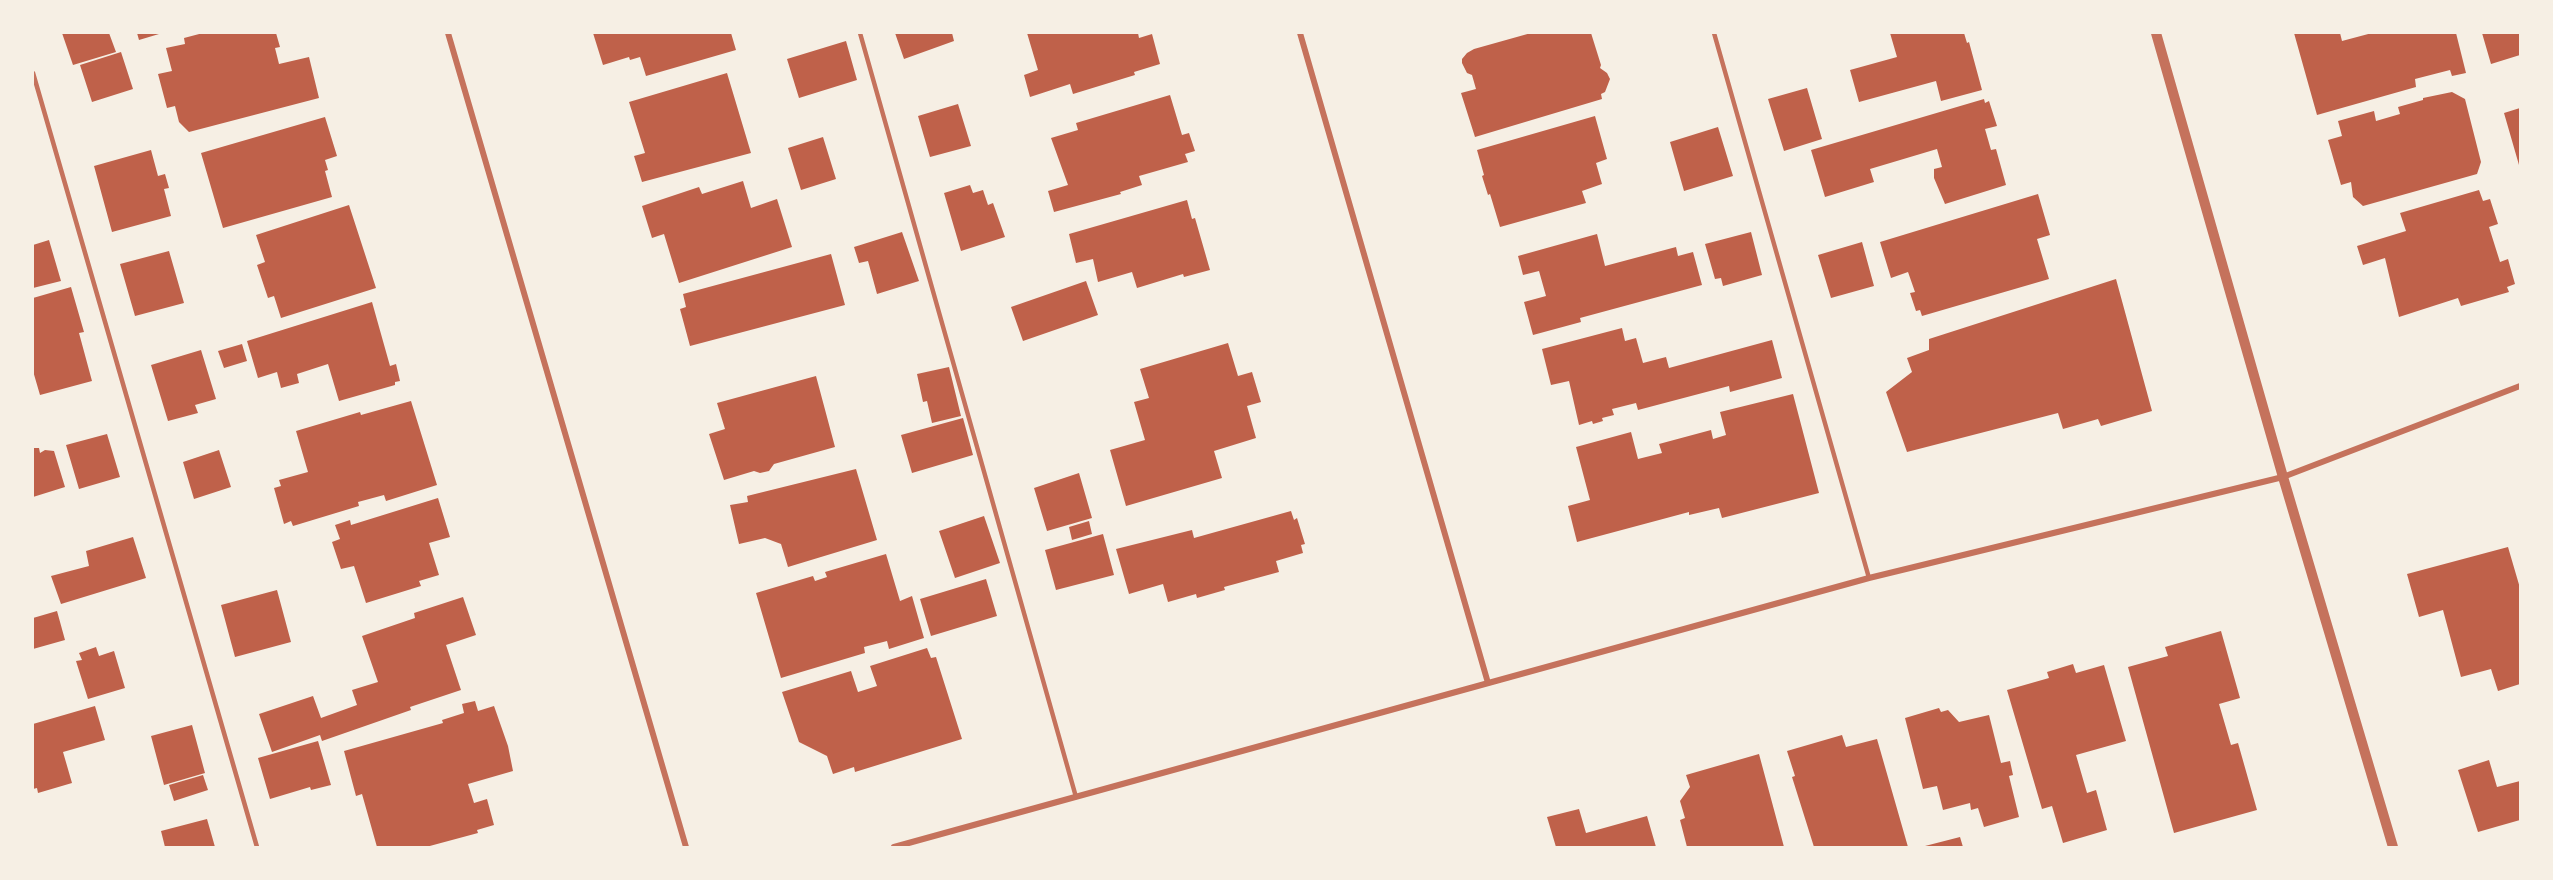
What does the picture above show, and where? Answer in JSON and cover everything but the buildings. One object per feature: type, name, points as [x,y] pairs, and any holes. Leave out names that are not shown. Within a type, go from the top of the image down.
[{"type":"street","points":[[448,33],[686,847]]},
{"type":"street","points":[[1300,33],[1488,683]]},
{"type":"street","points":[[2156,33],[2283,477],[2393,847]]},
{"type":"street","points":[[894,847],[1869,578],[2283,477],[2520,386]]},
{"type":"lane","points":[[860,33],[1077,796]]},
{"type":"lane","points":[[1714,33],[1869,578]]},
{"type":"lane","points":[[33,73],[257,847]]}]
